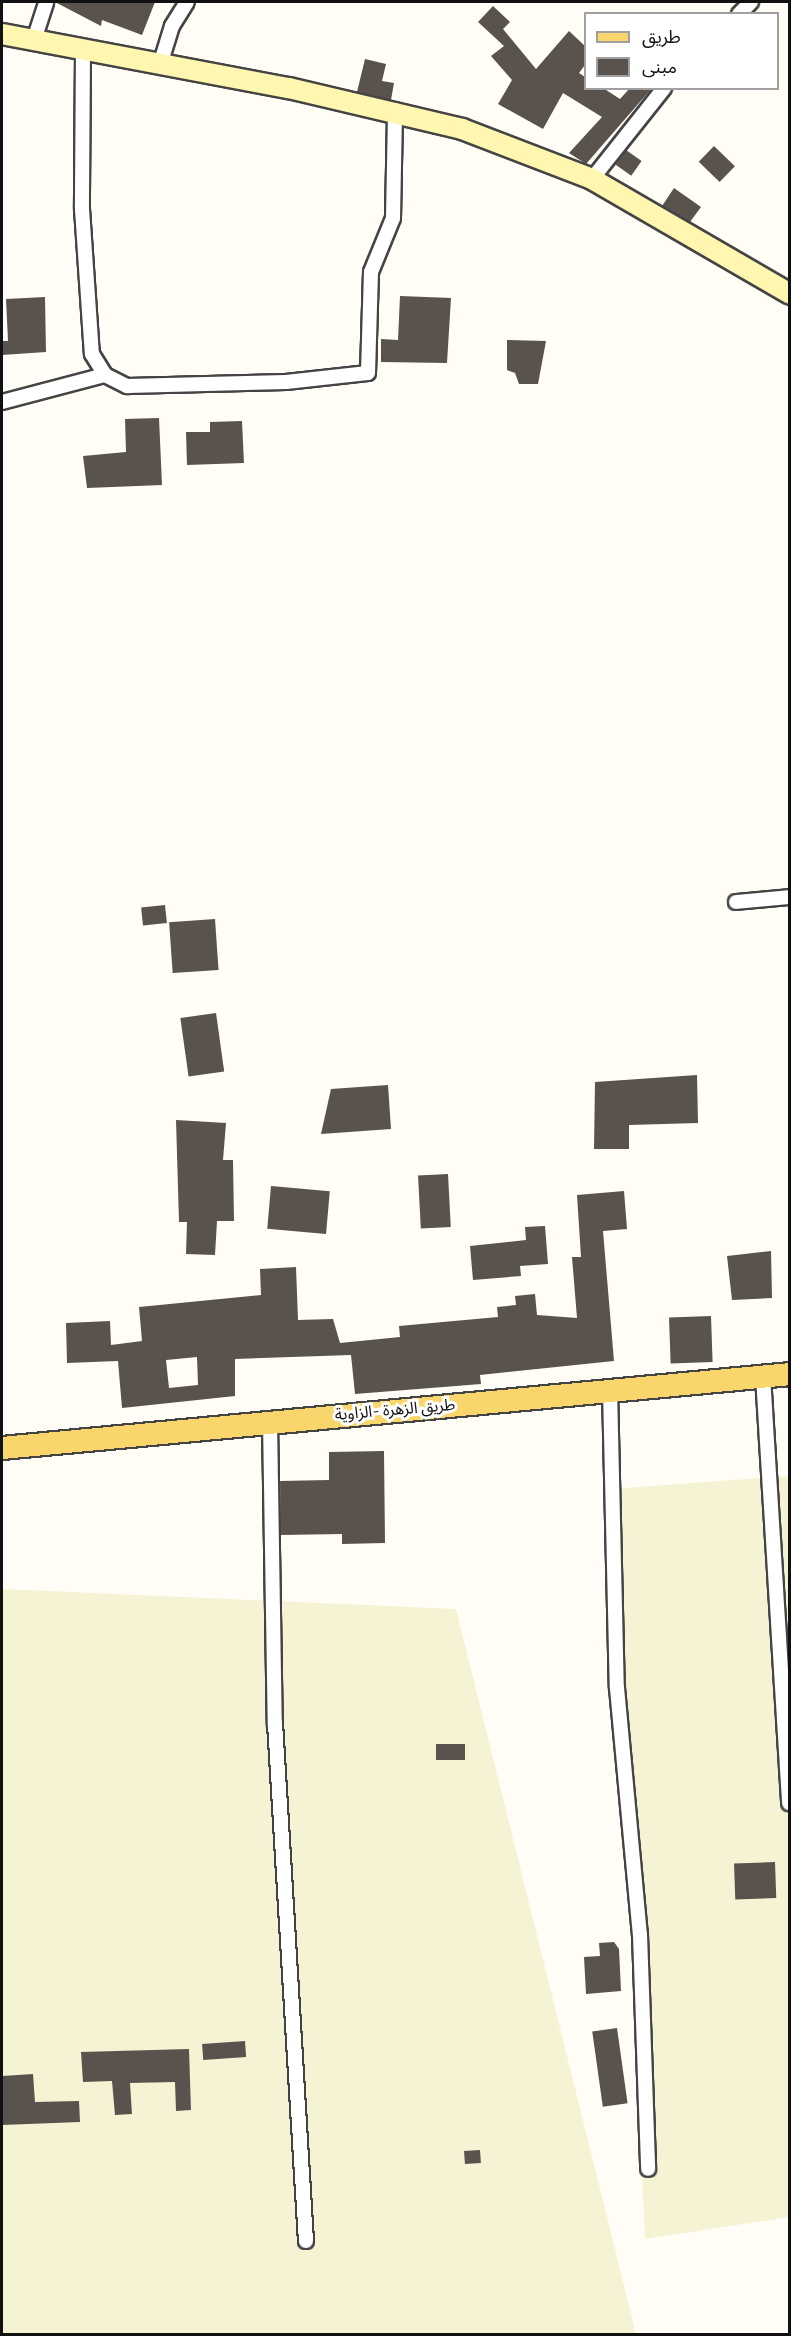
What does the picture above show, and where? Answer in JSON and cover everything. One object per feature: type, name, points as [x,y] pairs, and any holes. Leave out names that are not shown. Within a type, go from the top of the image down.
[{"type":"main road","points":[[2,34],[395,110],[532,153],[592,179],[789,294]]},
{"type":"main road","name":"طريق الزهرة -الزاوية","points":[[2,1448],[610,1389],[789,1374]]},
{"type":"street","points":[[34,40],[46,2]]},
{"type":"street","points":[[160,65],[172,26],[187,2]]},
{"type":"street","points":[[83,51],[83,234],[92,354],[105,375]]},
{"type":"street","points":[[592,179],[662,90]]},
{"type":"street","points":[[2,402],[105,375],[139,386],[286,382],[368,373],[370,272],[393,218],[395,110]]},
{"type":"street","points":[[736,902],[789,897]]},
{"type":"street","points":[[763,1376],[789,1803]]},
{"type":"street","points":[[610,1389],[617,1688],[640,1935],[648,2169]]},
{"type":"street","points":[[270,1421],[275,1723],[306,2241]]},
{"type":"shaded area","points":[[789,1476],[789,2217],[645,2239],[611,1489]]},
{"type":"shaded area","points":[[2,1589],[456,1609],[636,2334],[2,2334]]},
{"type":"building","points":[[55,2],[155,2],[142,35],[102,20],[101,26]]},
{"type":"building","points":[[493,6],[510,22],[503,29],[536,69],[569,31],[584,45],[584,66],[579,73],[584,76],[584,90],[606,90],[620,99],[628,90],[650,90],[586,164],[569,153],[602,117],[563,93],[543,129],[498,104],[512,80],[491,56],[504,46],[478,22]]},
{"type":"building","points":[[365,59],[386,64],[382,81],[394,83],[391,100],[357,92]]},
{"type":"building","points":[[714,146],[735,166],[720,182],[699,162]]},
{"type":"building","points":[[626,150],[642,161],[631,176],[616,165]]},
{"type":"building","points":[[674,188],[701,207],[690,222],[662,206]]},
{"type":"building","points":[[400,296],[451,298],[447,363],[381,362],[381,339],[398,340]]},
{"type":"building","points":[[45,297],[46,352],[2,355],[2,341],[8,341],[6,299]]},
{"type":"building","points":[[507,340],[546,341],[538,384],[519,384],[515,373],[507,370]]},
{"type":"building","points":[[159,418],[162,485],[87,488],[83,456],[126,452],[125,419]]},
{"type":"building","points":[[242,421],[244,463],[187,465],[186,432],[210,432],[210,422]]},
{"type":"building","points":[[165,905],[167,923],[143,925],[141,908]]},
{"type":"building","points":[[215,919],[219,970],[173,973],[169,922]]},
{"type":"building","points":[[216,1013],[224,1071],[189,1076],[180,1018]]},
{"type":"building","points":[[697,1075],[698,1123],[629,1125],[629,1149],[594,1149],[595,1082]]},
{"type":"building","points":[[388,1085],[391,1129],[321,1134],[331,1089]]},
{"type":"building","points":[[176,1120],[226,1123],[223,1160],[233,1160],[234,1221],[217,1221],[215,1255],[186,1254],[187,1222],[179,1222]]},
{"type":"building","points":[[448,1174],[451,1227],[421,1228],[418,1176]]},
{"type":"building","points":[[271,1186],[330,1191],[326,1234],[267,1229]]},
{"type":"building","points":[[624,1191],[627,1229],[603,1231],[614,1361],[480,1375],[481,1384],[355,1394],[351,1355],[235,1359],[235,1396],[122,1408],[118,1361],[67,1363],[66,1323],[110,1321],[111,1345],[142,1341],[139,1307],[261,1295],[260,1269],[296,1267],[298,1320],[333,1319],[340,1343],[400,1337],[399,1326],[498,1317],[497,1307],[516,1305],[515,1296],[535,1294],[537,1315],[577,1318],[572,1257],[581,1257],[577,1195]],"holes":[[[197,1357],[198,1385],[169,1388],[166,1360]]]},
{"type":"building","points":[[545,1226],[548,1264],[520,1266],[521,1276],[473,1280],[470,1246],[526,1240],[525,1227]]},
{"type":"building","points":[[771,1251],[772,1298],[732,1300],[727,1256]]},
{"type":"building","points":[[711,1316],[713,1362],[671,1363],[669,1317]]},
{"type":"building","points":[[384,1451],[385,1543],[342,1544],[342,1534],[281,1535],[280,1481],[329,1480],[329,1452]]},
{"type":"building","points":[[436,1744],[465,1744],[465,1760],[436,1760]]},
{"type":"building","points":[[775,1862],[776,1898],[735,1899],[734,1863]]},
{"type":"building","points":[[614,1942],[619,1949],[621,1991],[586,1994],[584,1957],[600,1956],[599,1943]]},
{"type":"building","points":[[617,2028],[628,2103],[603,2107],[592,2031]]},
{"type":"building","points":[[245,2041],[246,2057],[203,2060],[202,2044]]},
{"type":"building","points":[[189,2049],[191,2110],[176,2111],[175,2082],[130,2083],[132,2114],[115,2115],[112,2081],[83,2082],[81,2052]]},
{"type":"building","points":[[33,2074],[35,2102],[79,2101],[80,2122],[2,2125],[2,2076]]},
{"type":"building","points":[[480,2150],[481,2163],[465,2164],[464,2151]]}]
